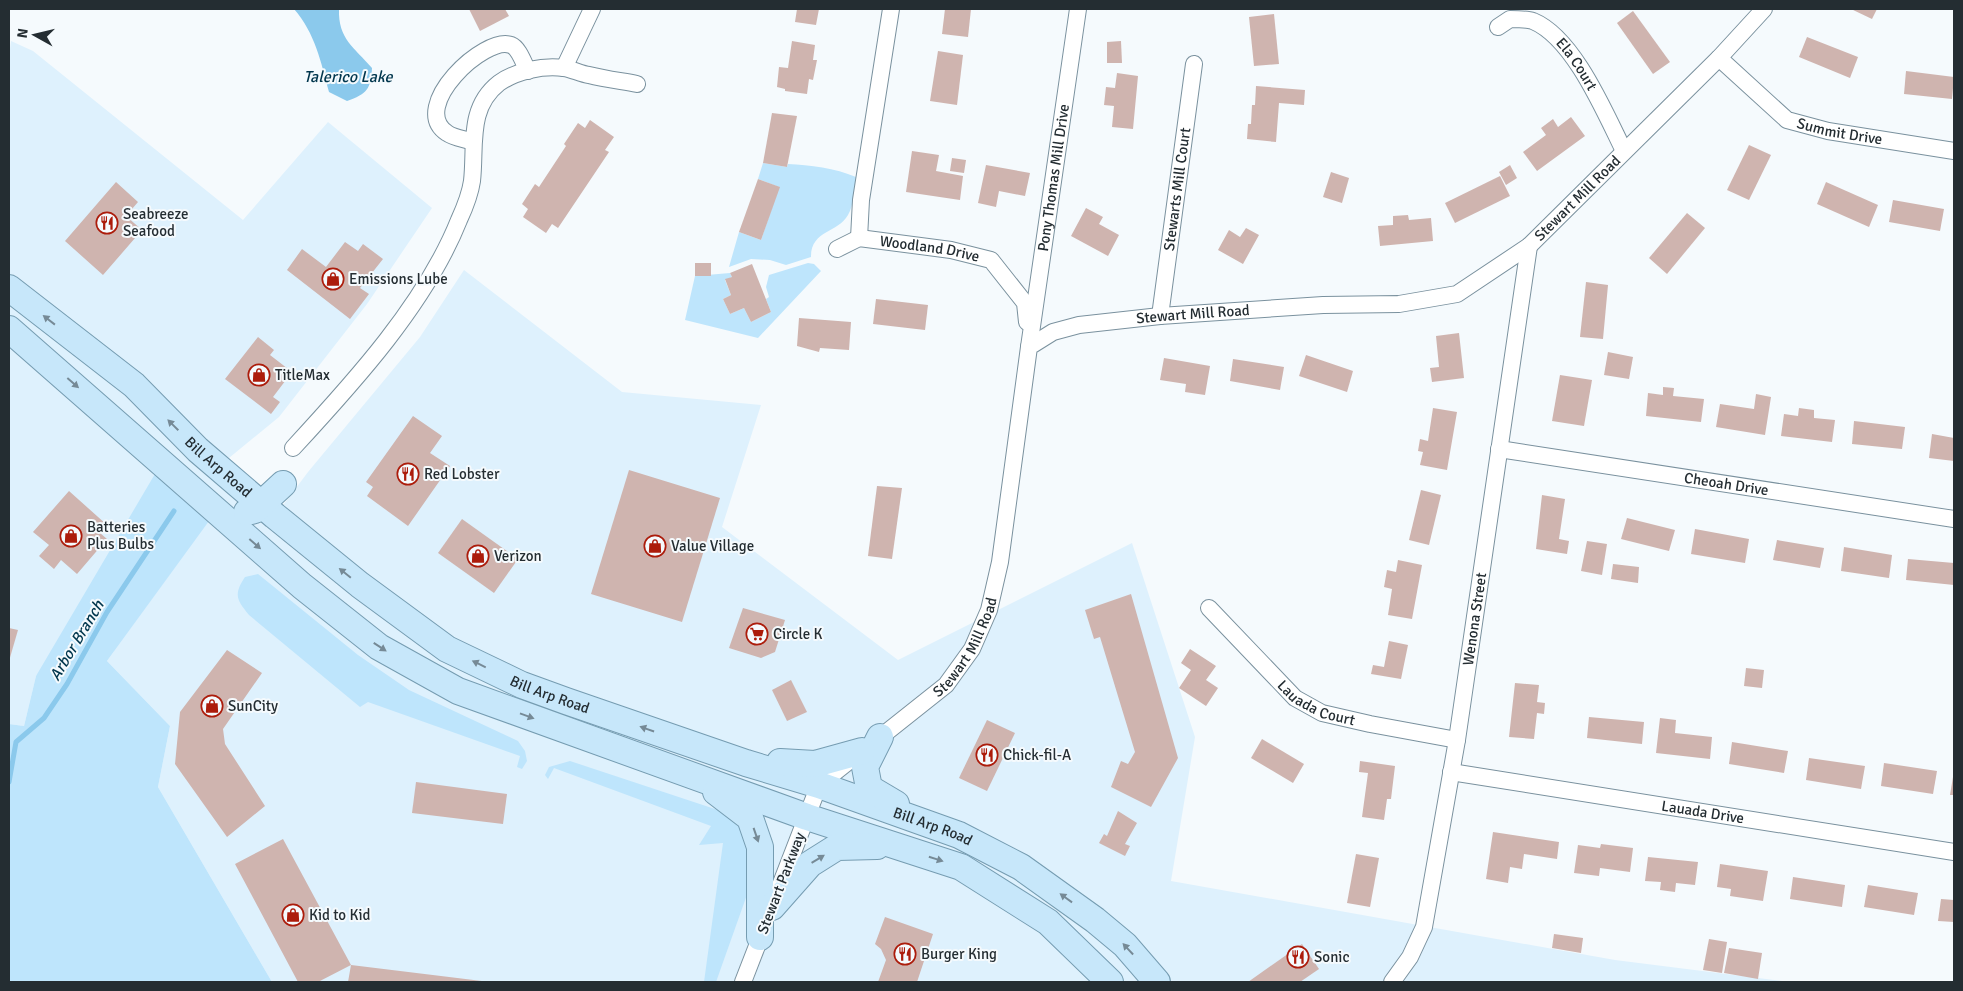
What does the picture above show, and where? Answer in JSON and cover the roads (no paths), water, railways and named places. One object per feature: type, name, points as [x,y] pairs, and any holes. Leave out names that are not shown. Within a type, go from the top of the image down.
[{"type":"main road","name":"Bill Arp Road","points":[[9,288],[134,385],[198,450],[261,504],[360,585],[447,649],[522,685],[746,763],[819,785],[959,835],[1021,867],[1095,920],[1125,946],[1158,982]]},
{"type":"main road","name":"Bill Arp Road","points":[[9,329],[302,586],[379,647],[458,691],[807,817],[961,867],[1048,922],[1110,982]]},
{"type":"main road","points":[[179,477],[207,488],[234,510],[246,513],[261,504],[283,484]]},
{"type":"main road","points":[[746,763],[815,764],[871,744]]},
{"type":"main road","points":[[871,744],[865,767],[869,788],[959,835]]},
{"type":"main road","points":[[698,778],[750,818],[760,847],[760,937]]},
{"type":"main road","points":[[772,907],[810,864],[837,847],[896,846]]},
{"type":"street","points":[[564,68],[592,9]]},
{"type":"street","name":"Woodland Drive","points":[[859,238],[861,200],[891,9]]},
{"type":"street","name":"Pony Thomas Mill Drive","points":[[1029,347],[1078,9]]},
{"type":"street","name":"Stewart Mill Road","points":[[819,785],[946,685],[972,649],[989,610],[1000,562],[1029,347],[1053,332],[1079,325],[1160,316],[1323,305],[1399,304],[1457,294],[1529,246],[1719,58],[1764,9]]},
{"type":"street","name":"Ela Court","points":[[1498,27],[1510,19],[1532,21],[1556,36],[1586,76],[1624,151]]},
{"type":"street","points":[[473,142],[448,134],[438,118],[436,109],[440,97],[450,80],[465,65],[488,50],[503,45],[511,45],[516,50],[528,71]]},
{"type":"street","name":"Summit Drive","points":[[1719,58],[1787,120],[1828,131],[1954,151]]},
{"type":"street","name":"Stewarts Mill Court","points":[[1160,316],[1194,64]]},
{"type":"street","points":[[293,448],[339,398],[395,329],[449,245],[470,195],[473,142],[477,113],[485,97],[506,78],[546,68],[564,68],[587,75],[637,84]]},
{"type":"street","name":"Woodland Drive","points":[[837,249],[859,238],[951,250],[991,260],[1025,303],[1029,347]]},
{"type":"street","name":"Wenona Street","points":[[1392,982],[1410,957],[1424,927],[1457,740],[1529,246]]},
{"type":"street","name":"Cheoah Drive","points":[[1499,449],[1954,519]]},
{"type":"street","name":"Lauada Court","points":[[1209,608],[1295,698],[1322,713],[1457,740]]},
{"type":"street","name":"Lauada Drive","points":[[1451,772],[1954,852]]},
{"type":"street","name":"Stewart Parkway","points":[[743,982],[819,785]]},
{"type":"water","name":"Talerico Lake","points":[[294,9],[339,9],[339,19],[344,35],[353,48],[372,68],[367,90],[347,101],[329,92],[312,38]]},
{"type":"waterway","name":"Arbor Branch","points":[[9,782],[16,742],[44,718],[67,684],[107,612],[174,511]]},
{"type":"place","name":"Seabreeze Seafood","points":[[107,223]]},
{"type":"place","name":"Emissions Lube","points":[[333,279]]},
{"type":"place","name":"TitleMax","points":[[259,375]]},
{"type":"place","name":"Red Lobster","points":[[408,474]]},
{"type":"place","name":"Batteries Plus Bulbs","points":[[71,536]]},
{"type":"place","name":"Value Village","points":[[655,546]]},
{"type":"place","name":"Verizon","points":[[478,556]]},
{"type":"place","name":"Circle K","points":[[757,634]]},
{"type":"place","name":"SunCity","points":[[212,706]]},
{"type":"place","name":"Chick-fil-A","points":[[987,755]]},
{"type":"place","name":"Kid to Kid","points":[[293,915]]},
{"type":"place","name":"Burger King","points":[[905,954]]},
{"type":"place","name":"Sonic","points":[[1298,957]]}]
